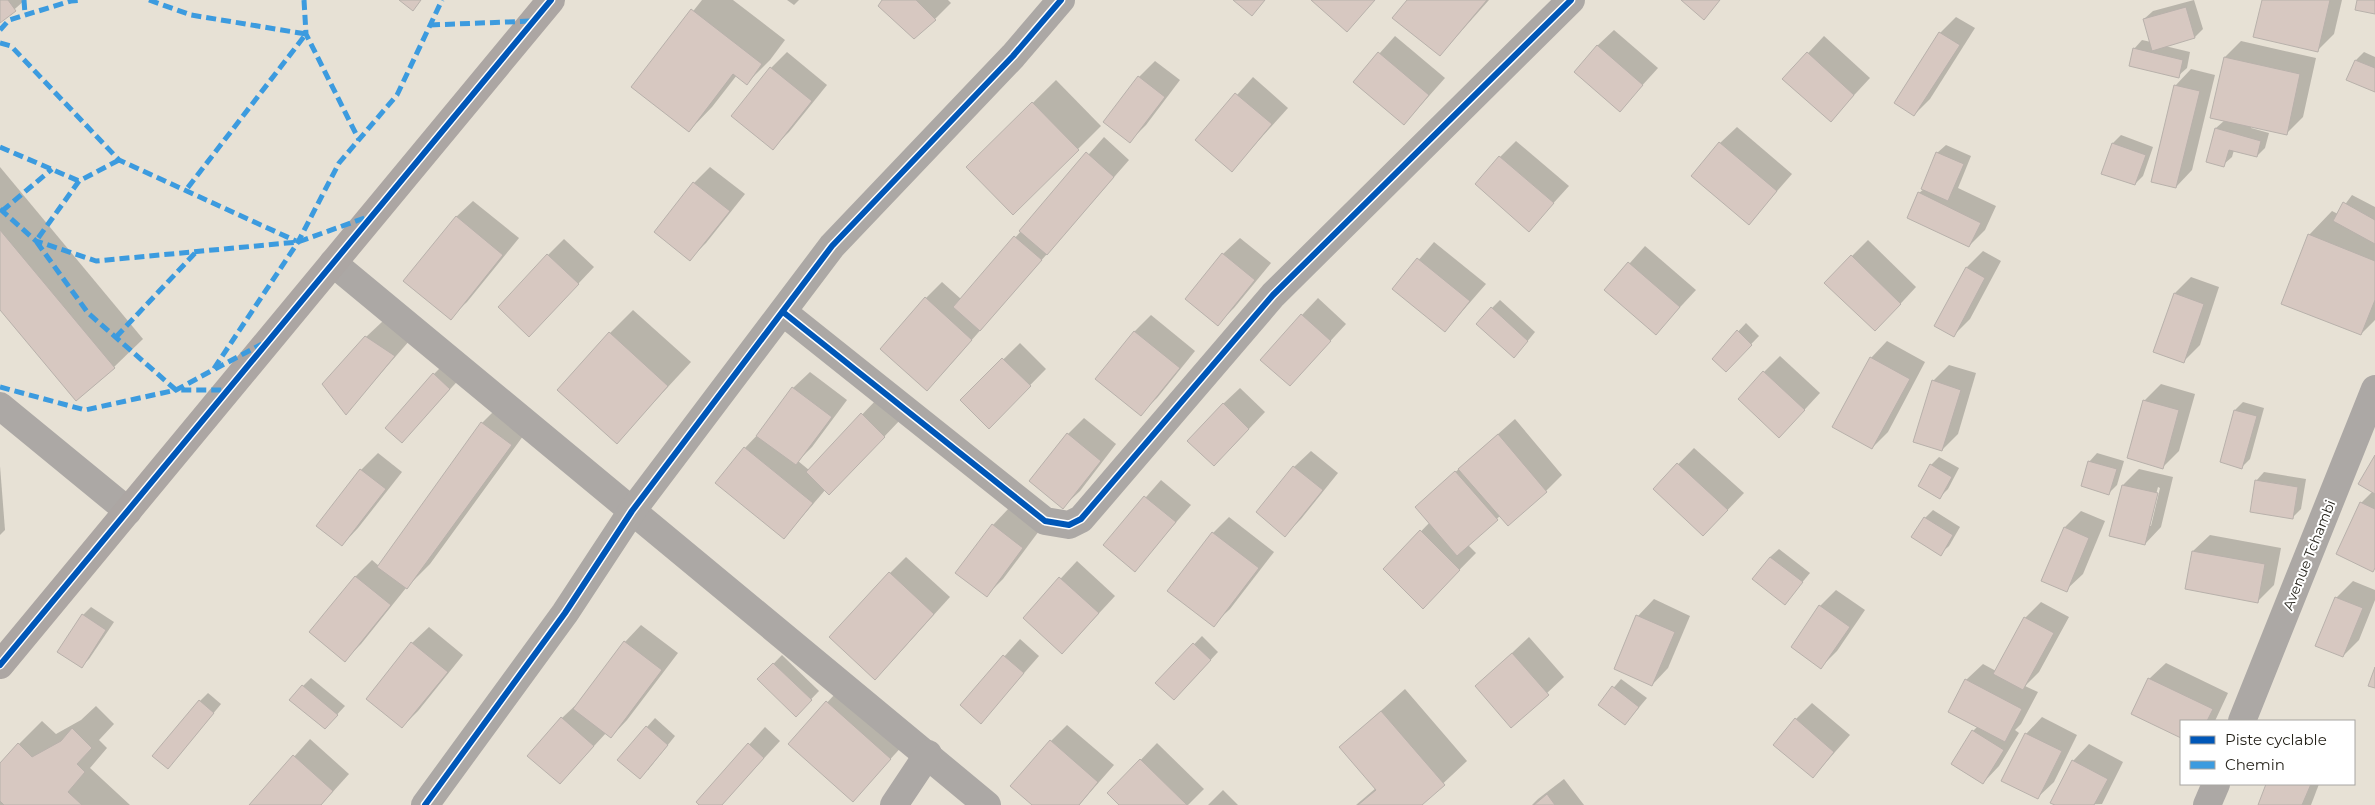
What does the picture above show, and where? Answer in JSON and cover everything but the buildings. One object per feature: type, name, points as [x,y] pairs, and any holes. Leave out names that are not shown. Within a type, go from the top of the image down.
[{"type":"street","points":[[0,665],[551,0]]},
{"type":"street","points":[[425,805],[565,613],[632,511],[832,246],[1013,56],[1061,0]]},
{"type":"street","points":[[783,312],[1045,521],[1069,525],[1081,519],[1273,295],[1571,0]]},
{"type":"street","points":[[334,263],[928,754],[987,805]]},
{"type":"street","name":"Avenue Tchambi","points":[[2242,720],[2375,389]]},
{"type":"street","points":[[0,406],[128,511]]},
{"type":"street","points":[[894,805],[928,754]]},
{"type":"street","points":[[2206,805],[2216,785]]},
{"type":"marked path","points":[[24,0],[25,14]]},
{"type":"marked path","points":[[0,30],[9,20],[71,1],[82,0]]},
{"type":"marked path","points":[[149,0],[191,15],[306,34],[186,190]]},
{"type":"marked path","points":[[304,0],[306,34],[359,140]]},
{"type":"marked path","points":[[0,387],[85,410],[176,390],[213,370],[298,242],[339,163],[397,95],[442,0]]},
{"type":"marked path","points":[[430,25],[533,21]]},
{"type":"marked path","points":[[0,43],[11,46],[119,160],[296,241]]},
{"type":"marked path","points":[[0,147],[79,181]]},
{"type":"marked path","points":[[119,160],[79,181],[36,241],[88,313],[176,390],[228,390]]},
{"type":"marked path","points":[[2,211],[52,169]]},
{"type":"marked path","points":[[0,209],[36,241],[96,261],[298,242],[370,216]]},
{"type":"marked path","points":[[116,337],[197,251]]},
{"type":"marked path","points":[[215,369],[262,344]]},
{"type":"cycle path","points":[[0,665],[551,0]]},
{"type":"cycle path","points":[[425,805],[565,613],[632,511],[832,246],[1013,56],[1061,0]]},
{"type":"cycle path","points":[[783,312],[1045,521],[1069,525],[1081,519],[1273,295],[1571,0]]}]
